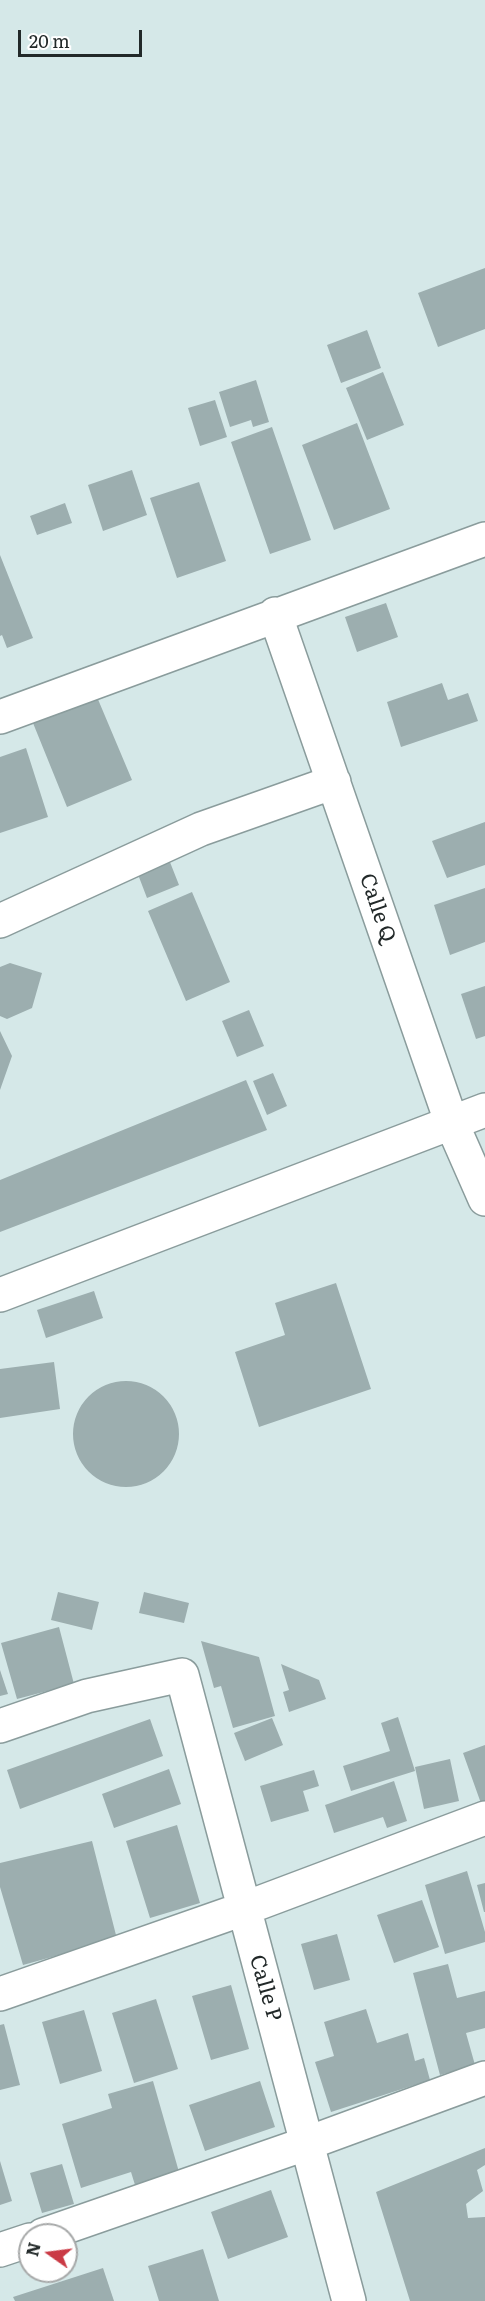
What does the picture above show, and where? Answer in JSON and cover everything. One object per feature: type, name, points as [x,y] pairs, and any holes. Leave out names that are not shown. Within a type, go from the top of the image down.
[{"type":"street","points":[[0,717],[275,614],[485,539]]},
{"type":"street","name":"Calle Q","points":[[275,614],[452,1124],[485,1199]]},
{"type":"street","points":[[0,921],[201,830],[334,782]]},
{"type":"street","points":[[0,1295],[485,1110]]},
{"type":"street","name":"Calle P","points":[[0,1726],[87,1696],[182,1675],[349,2301]]},
{"type":"street","points":[[0,1994],[243,1909],[485,1818]]},
{"type":"street","points":[[78,2223],[308,2143],[485,2078]]},
{"type":"street","points":[[0,2250],[18,2244]]},
{"type":"building","points":[[485,268],[485,329],[438,347],[418,293]]},
{"type":"building","points":[[367,330],[381,368],[341,383],[327,345]]},
{"type":"building","points":[[383,372],[404,425],[367,440],[346,388]]},
{"type":"building","points":[[256,380],[269,422],[253,427],[251,420],[230,427],[219,392]]},
{"type":"building","points":[[215,400],[227,437],[200,446],[188,408]]},
{"type":"building","points":[[357,423],[390,509],[334,530],[302,445]]},
{"type":"building","points":[[272,427],[311,540],[270,554],[231,442]]},
{"type":"building","points":[[132,470],[147,515],[103,531],[88,485]]},
{"type":"building","points":[[199,482],[226,561],[177,578],[150,498]]},
{"type":"building","points":[[65,503],[72,523],[37,535],[30,516]]},
{"type":"building","points":[[0,555],[33,638],[7,648],[2,635],[0,636]]},
{"type":"building","points":[[386,603],[398,637],[357,652],[345,617]]},
{"type":"building","points":[[442,683],[448,700],[468,693],[478,721],[401,747],[387,702]]},
{"type":"building","points":[[97,697],[132,780],[67,807],[33,723]]},
{"type":"building","points":[[26,748],[48,817],[0,833],[0,757]]},
{"type":"building","points":[[485,822],[485,865],[447,878],[432,841]]},
{"type":"building","points":[[166,852],[179,885],[147,898],[134,864]]},
{"type":"building","points":[[485,888],[485,942],[450,955],[434,905]]},
{"type":"building","points":[[192,892],[230,982],[186,1001],[148,911]]},
{"type":"building","points":[[10,963],[42,973],[32,1008],[7,1019],[0,1016],[0,967]]},
{"type":"building","points":[[485,986],[485,1036],[476,1039],[461,994]]},
{"type":"building","points":[[249,1010],[264,1046],[237,1057],[222,1021]]},
{"type":"building","points":[[0,1031],[12,1056],[0,1090]]},
{"type":"building","points":[[273,1073],[287,1106],[267,1115],[253,1081]]},
{"type":"building","points":[[246,1080],[267,1130],[0,1232],[0,1180]]},
{"type":"building","points":[[336,1283],[371,1389],[259,1427],[235,1352],[285,1335],[275,1303]]},
{"type":"building","points":[[94,1291],[103,1318],[46,1338],[37,1310]]},
{"type":"building","points":[[54,1362],[60,1409],[0,1418],[0,1369]]},
{"type":"building","points":[[126,1381],[146,1385],[163,1397],[175,1414],[179,1434],[175,1454],[163,1471],[146,1483],[126,1487],[106,1483],[89,1471],[77,1454],[73,1434],[77,1414],[89,1397],[106,1385]]},
{"type":"building","points":[[58,1592],[99,1602],[92,1630],[51,1620]]},
{"type":"building","points":[[144,1592],[189,1603],[184,1623],[139,1613]]},
{"type":"building","points":[[59,1627],[74,1684],[17,1699],[1,1643]]},
{"type":"building","points":[[201,1641],[259,1657],[275,1716],[233,1728],[221,1686],[214,1688]]},
{"type":"building","points":[[281,1664],[319,1680],[326,1699],[289,1712],[283,1692],[289,1690]]},
{"type":"building","points":[[0,1670],[8,1694],[0,1696]]},
{"type":"building","points":[[398,1717],[415,1771],[351,1791],[343,1766],[390,1751],[381,1723]]},
{"type":"building","points":[[272,1718],[283,1745],[245,1761],[234,1733]]},
{"type":"building","points":[[150,1719],[163,1756],[20,1809],[7,1770]]},
{"type":"building","points":[[485,1745],[485,1808],[483,1809],[463,1753]]},
{"type":"building","points":[[450,1759],[459,1801],[424,1809],[415,1767]]},
{"type":"building","points":[[169,1769],[181,1804],[114,1828],[102,1794]]},
{"type":"building","points":[[314,1770],[319,1786],[303,1791],[309,1811],[271,1822],[260,1786]]},
{"type":"building","points":[[394,1781],[407,1821],[387,1828],[383,1817],[334,1833],[325,1805]]},
{"type":"building","points":[[177,1825],[200,1903],[150,1918],[126,1841]]},
{"type":"building","points":[[92,1841],[117,1939],[23,1965],[0,1887],[0,1863]]},
{"type":"building","points":[[467,1871],[485,1932],[485,1942],[445,1954],[425,1885]]},
{"type":"building","points":[[485,1883],[485,1912],[484,1912],[477,1885]]},
{"type":"building","points":[[422,1900],[439,1947],[394,1963],[377,1915]]},
{"type":"building","points":[[337,1934],[350,1980],[314,1990],[301,1944]]},
{"type":"building","points":[[448,1964],[457,1998],[485,1991],[485,2028],[466,2033],[475,2065],[440,2075],[413,1973]]},
{"type":"building","points":[[231,1985],[249,2049],[211,2060],[192,1996]]},
{"type":"building","points":[[156,1999],[178,2069],[134,2083],[112,2013]]},
{"type":"building","points":[[366,2009],[377,2043],[408,2033],[415,2061],[424,2058],[430,2080],[331,2112],[315,2062],[334,2056],[324,2022]]},
{"type":"building","points":[[84,2010],[102,2071],[60,2084],[42,2022]]},
{"type":"building","points":[[4,2024],[20,2085],[0,2090],[0,2025]]},
{"type":"building","points":[[153,2081],[179,2172],[135,2185],[131,2172],[81,2188],[62,2124],[112,2108],[108,2094]]},
{"type":"building","points":[[260,2081],[275,2127],[205,2151],[189,2105]]},
{"type":"building","points":[[485,2148],[485,2165],[477,2170],[483,2191],[466,2204],[468,2218],[485,2217],[485,2301],[410,2301],[376,2192]]},
{"type":"building","points":[[0,2161],[12,2201],[0,2205]]},
{"type":"building","points":[[62,2164],[74,2204],[42,2213],[30,2173]]},
{"type":"building","points":[[271,2190],[288,2237],[228,2259],[211,2212]]},
{"type":"building","points":[[203,2249],[219,2301],[159,2301],[148,2266]]},
{"type":"building","points":[[103,2268],[114,2301],[15,2301],[13,2297],[56,2283],[78,2283],[78,2276]]}]
